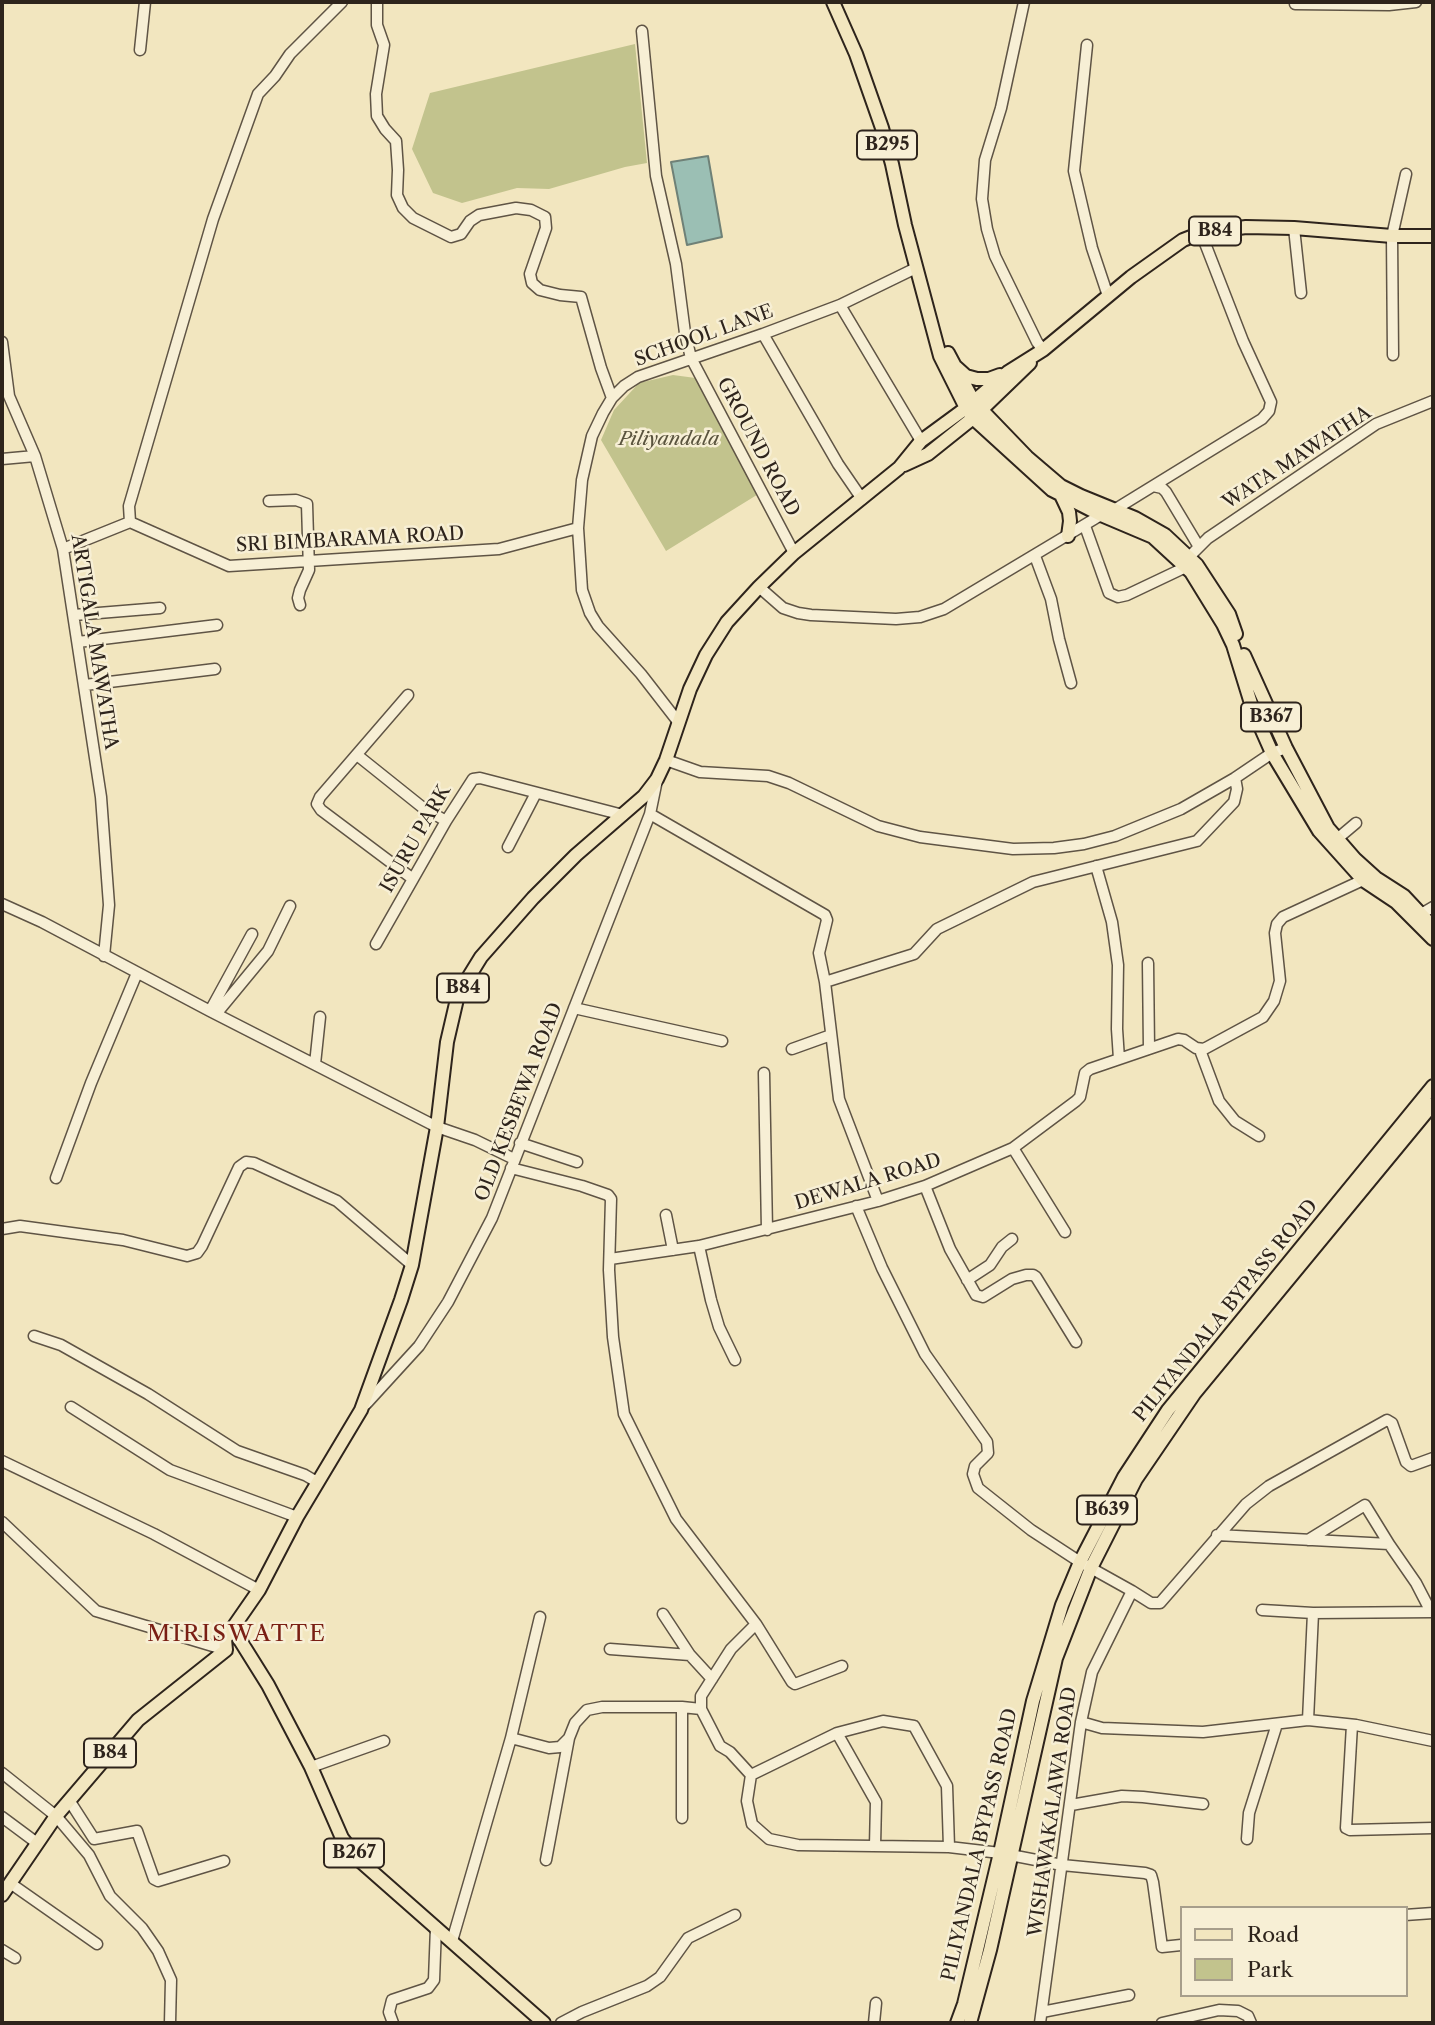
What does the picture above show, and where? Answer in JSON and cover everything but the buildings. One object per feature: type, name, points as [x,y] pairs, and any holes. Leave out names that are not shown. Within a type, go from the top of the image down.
[{"type":"main road","name":"B295","points":[[833,2],[856,54],[882,128],[940,356],[973,410]]},
{"type":"main road","name":"B84","points":[[899,468],[928,454],[1008,372],[1040,352],[1131,277],[1183,240],[1201,233],[1246,227],[1433,236]]},
{"type":"main road","name":"B295","points":[[923,295],[973,410]]},
{"type":"main road","name":"B84","points":[[6,1889],[56,1816],[138,1720],[226,1650],[226,1639],[259,1590],[297,1517],[361,1410],[412,1265],[438,1127],[447,1042],[457,999],[481,957],[533,898],[576,855],[644,796],[657,779],[690,689],[706,655],[727,622],[759,587],[794,554],[899,468],[922,441],[973,410],[1028,367],[1040,352]]},
{"type":"main road","points":[[953,365],[966,376],[977,379],[989,379],[1008,372]]},
{"type":"main road","name":"B367","points":[[973,410],[1052,490],[1153,537],[1187,562],[1197,565],[1229,614],[1286,748],[1328,828],[1366,876],[1404,897],[1433,927]]},
{"type":"main road","name":"B367","points":[[973,410],[1061,486],[1135,518],[1165,535],[1187,562],[1228,634],[1253,710],[1272,752],[1319,831],[1433,939]]},
{"type":"main road","points":[[1061,495],[1069,512],[1068,536]]},
{"type":"main road","name":"PILIYANDALA BYPASS ROAD","points":[[957,2023],[1005,1855],[1056,1658],[1086,1565],[1124,1477],[1168,1410],[1433,1086]]},
{"type":"main road","name":"PILIYANDALA BYPASS ROAD","points":[[1086,1565],[1136,1479],[1194,1394],[1433,1104]]},
{"type":"main road","name":"B267","points":[[233,1629],[268,1685],[311,1767],[342,1838],[359,1860],[544,2023]]},
{"type":"main road","name":"PILIYANDALA BYPASS ROAD","points":[[970,2023],[990,1950],[1005,1855]]},
{"type":"street","points":[[140,50],[145,2]]},
{"type":"street","points":[[63,549],[130,522],[129,506],[213,219],[258,94],[290,54],[342,2]]},
{"type":"street","points":[[377,2],[377,25],[384,45],[376,94],[377,116],[396,141],[397,195],[403,208],[413,218],[451,237],[461,234],[470,221],[480,215],[516,208],[530,210],[545,217],[546,228],[530,274],[532,283],[540,290],[581,297],[612,398]]},
{"type":"street","points":[[1024,2],[1001,108],[985,160],[982,199],[986,229],[995,256],[1040,352]]},
{"type":"street","points":[[1295,2],[1389,5],[1416,2]]},
{"type":"street","name":"GROUND ROAD","points":[[642,31],[656,176],[676,264],[691,358],[794,554]]},
{"type":"street","points":[[1087,44],[1074,171],[1092,248],[1108,296]]},
{"type":"street","points":[[1394,355],[1392,236],[1406,174]]},
{"type":"street","points":[[1294,228],[1301,293]]},
{"type":"street","points":[[759,587],[783,608],[798,613],[831,617],[896,619],[920,617],[944,609],[1101,515],[1114,510],[1262,419],[1269,411],[1271,402],[1243,341],[1201,233]]},
{"type":"street","name":"SCHOOL LANE","points":[[679,723],[641,674],[597,626],[582,590],[578,528],[582,480],[592,436],[612,398],[638,377],[764,334],[840,304],[916,268]]},
{"type":"street","points":[[840,304],[922,441]]},
{"type":"street","points":[[764,334],[838,464],[862,499]]},
{"type":"street","name":"ARTIGALA MAWATHA","points":[[2,342],[5,396],[34,456],[63,549],[74,615],[101,797],[109,905],[104,956]]},
{"type":"street","name":"WATA MAWATHA","points":[[1084,526],[1109,593],[1118,597],[1127,595],[1187,562],[1208,538],[1376,424],[1433,401]]},
{"type":"street","points":[[2,458],[34,456]]},
{"type":"street","points":[[1153,486],[1166,492],[1199,547]]},
{"type":"street","points":[[269,501],[296,500],[307,504],[309,570],[300,590],[300,605]]},
{"type":"street","name":"SRI BIMBARAMA ROAD","points":[[130,522],[229,566],[499,549],[578,528]]},
{"type":"street","points":[[1035,556],[1051,599],[1071,683]]},
{"type":"street","points":[[74,615],[160,608]]},
{"type":"street","points":[[78,642],[217,625]]},
{"type":"street","points":[[85,685],[215,669]]},
{"type":"street","points":[[408,695],[317,801],[318,807],[413,879]]},
{"type":"street","points":[[666,760],[701,772],[768,776],[789,783],[878,826],[899,832],[1013,849],[1054,848],[1115,836],[1181,809],[1235,778],[1272,752],[1286,748]]},
{"type":"street","points":[[357,755],[433,815],[446,821]]},
{"type":"street","name":"ISURU PARK","points":[[376,944],[473,779],[480,778],[623,815]]},
{"type":"street","points":[[825,982],[914,954],[937,929],[1033,882],[1196,841],[1234,802],[1237,789],[1235,778]]},
{"type":"street","name":"OLD KESBEWA ROAD","points":[[361,1410],[419,1346],[448,1302],[492,1218],[650,814],[657,779]]},
{"type":"street","points":[[508,847],[536,793]]},
{"type":"street","points":[[650,814],[825,915],[827,920],[820,953],[839,1099],[878,1201]]},
{"type":"street","points":[[1337,839],[1356,823]]},
{"type":"street","points":[[1096,866],[1112,922],[1118,965],[1119,1059]]},
{"type":"street","points":[[1259,1136],[1235,1121],[1219,1101],[1200,1049],[1263,1017],[1274,1001],[1280,981],[1275,933],[1283,917],[1366,876]]},
{"type":"street","points":[[2,904],[42,922],[213,1013],[438,1127],[475,1140],[512,1164],[608,1195],[612,1205],[610,1259],[613,1337],[624,1414],[676,1519],[756,1624],[792,1682],[796,1685],[842,1666]]},
{"type":"street","points":[[213,1013],[268,951],[290,906]]},
{"type":"street","points":[[1421,914],[1433,907]]},
{"type":"street","points":[[213,1013],[252,934]]},
{"type":"street","points":[[1148,963],[1149,1049]]},
{"type":"street","points":[[56,1178],[91,1083],[137,973]]},
{"type":"street","points":[[574,1008],[722,1041]]},
{"type":"street","points":[[315,1064],[320,1017]]},
{"type":"street","points":[[792,1049],[831,1035]]},
{"type":"street","name":"DEWALA ROAD","points":[[610,1259],[699,1246],[878,1201],[925,1186],[1013,1148],[1080,1097],[1085,1073],[1090,1069],[1178,1039],[1200,1049]]},
{"type":"street","points":[[764,1073],[767,1230]]},
{"type":"street","points":[[520,1143],[577,1162]]},
{"type":"street","points":[[1013,1148],[1065,1232]]},
{"type":"street","points":[[2,1229],[20,1226],[123,1240],[187,1256],[197,1253],[202,1246],[239,1167],[246,1162],[254,1163],[337,1201],[412,1265]]},
{"type":"street","points":[[925,1186],[950,1249],[976,1295],[983,1297],[1012,1279],[1026,1275],[1036,1277],[1076,1342]]},
{"type":"street","points":[[856,1206],[882,1268],[925,1354],[988,1442],[988,1453],[975,1466],[973,1474],[978,1488],[1031,1530],[1151,1603],[1160,1603],[1217,1535],[1246,1504],[1269,1486],[1387,1420],[1392,1423],[1406,1462],[1411,1466],[1433,1458]]},
{"type":"street","points":[[666,1215],[673,1250]]},
{"type":"street","points":[[967,1280],[994,1262],[1002,1247],[1012,1239]]},
{"type":"street","points":[[699,1246],[719,1327],[735,1360]]},
{"type":"street","points":[[34,1336],[61,1345],[148,1394],[237,1451],[305,1475],[317,1482]]},
{"type":"street","points":[[71,1407],[170,1470],[297,1517]]},
{"type":"street","points":[[2,1461],[154,1534],[259,1590]]},
{"type":"street","points":[[1262,1609],[1313,1613],[1432,1612],[1364,1501],[1307,1541]]},
{"type":"street","points":[[2,1522],[96,1611],[226,1650]]},
{"type":"street","points":[[1217,1535],[1389,1544]]},
{"type":"street","name":"WISHAWAKALAWA ROAD","points":[[1040,2023],[1081,1722],[1092,1672],[1132,1591]]},
{"type":"street","points":[[1308,1720],[1313,1613]]},
{"type":"street","points":[[663,1614],[690,1655],[712,1679]]},
{"type":"street","points":[[452,1941],[511,1738],[540,1617]]},
{"type":"street","points":[[751,1775],[730,1752],[720,1746],[701,1709],[701,1696],[732,1649],[756,1624]]},
{"type":"street","points":[[610,1649],[690,1655]]},
{"type":"street","points":[[546,1860],[569,1738],[575,1723],[587,1710],[603,1707],[701,1709]]},
{"type":"street","points":[[682,1707],[682,1818]]},
{"type":"street","points":[[1081,1722],[1102,1728],[1203,1732],[1308,1720],[1352,1725],[1433,1741]]},
{"type":"street","points":[[751,1775],[837,1733],[883,1721],[914,1726],[947,1786],[949,1847]]},
{"type":"street","points":[[1247,1839],[1249,1813],[1277,1724]]},
{"type":"street","points":[[1352,1725],[1346,1828],[1433,1828]]},
{"type":"street","points":[[837,1733],[876,1802],[875,1846]]},
{"type":"street","points":[[511,1738],[549,1748],[560,1747],[569,1738]]},
{"type":"street","points":[[311,1767],[384,1741]]},
{"type":"street","points":[[2,1773],[56,1816],[89,1855],[110,1896],[142,1928],[158,1951],[171,1980],[170,2023]]},
{"type":"street","points":[[751,1775],[747,1801],[752,1824],[769,1839],[798,1845],[949,1847],[1062,1865],[1151,1875],[1163,1948],[1180,1945]]},
{"type":"street","points":[[1071,1805],[1122,1796],[1203,1804]]},
{"type":"street","points":[[69,1800],[93,1839],[137,1831],[154,1879],[158,1881],[224,1861]]},
{"type":"street","points":[[2,1817],[37,1843]]},
{"type":"street","points":[[6,1889],[97,1944]]},
{"type":"street","points":[[1407,1915],[1433,1913]]},
{"type":"street","points":[[561,2023],[647,1986],[660,1976],[688,1938],[735,1915]]},
{"type":"street","points":[[393,2023],[389,2012],[392,2000],[428,1988],[434,1980],[436,1927]]},
{"type":"street","points":[[2,1951],[15,1958]]},
{"type":"street","points":[[1042,2012],[1129,1995]]},
{"type":"street","points":[[874,2023],[876,2003]]},
{"type":"street","points":[[1162,2023],[1219,2010],[1238,2011],[1248,2016],[1251,2023]]},
{"type":"green space","points":[[635,44],[647,163],[549,189],[517,188],[462,203],[433,193],[412,149],[430,93]]},
{"type":"green space","name":"Piliyandala","points":[[673,375],[703,379],[760,493],[666,551],[601,440],[614,410],[639,383]]},
{"type":"water","points":[[708,156],[722,237],[687,245],[671,162]]},
{"type":"district","name":"MIRISWATTE","points":[[237,1634]]}]
